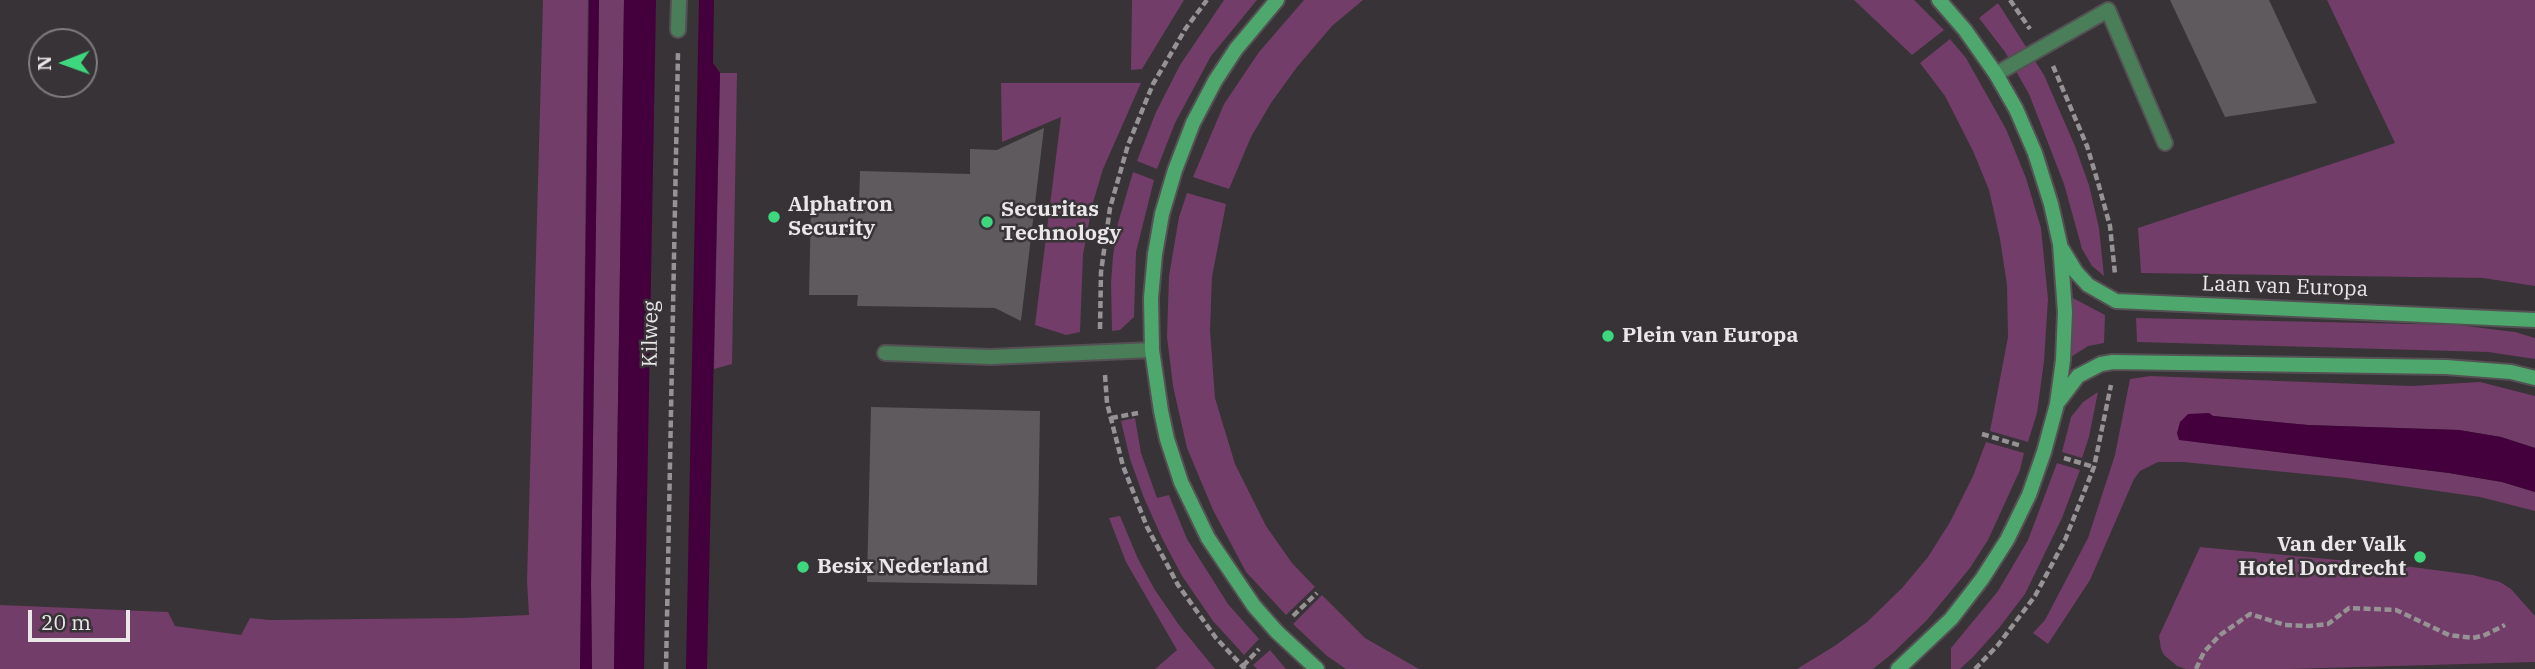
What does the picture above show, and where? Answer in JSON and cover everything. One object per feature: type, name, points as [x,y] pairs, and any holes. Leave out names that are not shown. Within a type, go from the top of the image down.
[{"type":"street","points":[[678,30],[679,0]]},
{"type":"street","points":[[1278,0],[1236,49],[1216,81],[1193,123],[1175,170],[1162,214],[1155,254],[1151,298],[1152,350],[1167,439],[1181,482],[1208,538],[1254,606],[1286,641],[1317,669]]},
{"type":"street","name":"Laan van Europa","points":[[1908,666],[1951,619],[1982,579],[2007,540],[2029,495],[2057,404],[2066,312],[2060,244],[2035,152],[2016,109],[1996,74],[1965,30],[1939,0]]},
{"type":"street","points":[[1996,74],[2108,10],[2165,142]]},
{"type":"street","name":"Laan van Europa","points":[[2060,244],[2076,272],[2088,285],[2116,302],[2535,320]]},
{"type":"street","points":[[885,354],[990,356],[1152,350]]},
{"type":"street","name":"Laan van Europa","points":[[2057,404],[2078,376],[2101,364],[2113,362],[2457,367],[2511,372],[2535,378]]},
{"type":"path","name":"Kilweg","points":[[666,669],[678,30]]},
{"type":"path","points":[[1111,418],[1140,413]]},
{"type":"path","points":[[1305,603],[1317,593]]},
{"type":"path","points":[[2196,669],[2204,652],[2220,635],[2250,614],[2285,625],[2309,626],[2328,624],[2349,608],[2396,610],[2449,635],[2473,638],[2505,625]]},
{"type":"shaded area","points":[[543,0],[588,0],[580,669],[0,669],[0,605],[168,612],[175,626],[241,635],[250,618],[461,618],[529,615],[527,581]]},
{"type":"shaded area","points":[[589,0],[599,0],[592,669],[580,669]]},
{"type":"shaded area","points":[[599,0],[624,0],[614,669],[592,669]]},
{"type":"shaded area","points":[[624,0],[656,0],[644,669],[614,669]]},
{"type":"shaded area","points":[[699,0],[714,0],[713,63],[720,73],[707,669],[686,669]]},
{"type":"shaded area","points":[[1132,0],[1184,0],[1142,69],[1131,70]]},
{"type":"shaded area","points":[[1224,0],[1257,0],[1211,56],[1175,123],[1157,169],[1137,161],[1156,112],[1180,65]]},
{"type":"shaded area","points":[[1304,0],[1363,0],[1332,26],[1271,103],[1251,137],[1229,189],[1193,177],[1224,104],[1259,52]]},
{"type":"shaded area","points":[[1854,0],[1914,0],[1944,30],[1912,55]]},
{"type":"shaded area","points":[[2327,0],[2535,0],[2535,286],[2483,278],[2141,273],[2138,228],[2395,143]]},
{"type":"shaded area","points":[[1998,3],[2044,75],[2075,146],[2089,185],[2099,228],[2104,276],[2092,266],[2082,249],[2064,184],[2029,94],[2005,52],[1979,18]]},
{"type":"shaded area","points":[[1950,39],[1966,58],[2006,129],[2026,178],[2041,228],[2048,299],[2037,413],[2028,442],[1990,431],[2008,337],[2007,285],[2000,239],[1989,190],[1973,151],[1945,96],[1920,63]]},
{"type":"shaded area","points":[[720,73],[737,73],[732,364],[714,369]]},
{"type":"shaded area","points":[[1001,83],[1141,83],[1103,169],[1092,206],[1083,255],[1080,332],[1066,335],[1035,325],[1061,117],[1002,142]]},
{"type":"shaded area","points":[[1133,172],[1154,180],[1136,252],[1134,317],[1120,330],[1112,331],[1113,256],[1118,223]]},
{"type":"shaded area","points":[[1187,193],[1226,204],[1212,277],[1210,330],[1215,398],[1235,464],[1266,526],[1292,563],[1315,587],[1286,615],[1246,572],[1213,510],[1187,448],[1173,386],[1167,337],[1169,276],[1179,217]]},
{"type":"shaded area","points":[[2071,297],[2105,315],[2104,343],[2088,346],[2071,357]]},
{"type":"shaded area","points":[[2136,318],[2458,325],[2515,332],[2535,338],[2535,359],[2488,352],[2137,342]]},
{"type":"shaded area","points":[[2150,376],[2411,386],[2480,382],[2535,396],[2535,448],[2501,437],[2459,430],[2308,425],[2213,416],[2208,413],[2197,442],[2502,482],[2535,492],[2535,511],[2480,497],[2346,478],[2183,462],[2158,462],[2140,471],[2134,479],[2090,580],[2048,644],[2033,633],[2045,620],[2088,538],[2115,455],[2130,379]]},
{"type":"shaded area","points":[[2098,392],[2082,458],[2062,452],[2071,417],[2083,402]]},
{"type":"shaded area","points":[[2209,413],[2213,416],[2308,425],[2459,430],[2501,437],[2535,448],[2535,492],[2502,482],[2449,473],[2179,440],[2177,433],[2180,422],[2188,414]]},
{"type":"shaded area","points":[[1135,418],[1141,453],[1157,498],[1169,495],[1187,539],[1228,604],[1259,639],[1244,655],[1213,621],[1182,576],[1162,538],[1130,459],[1121,421]]},
{"type":"shaded area","points":[[1986,442],[2024,453],[2020,470],[1988,540],[1970,568],[1927,620],[1873,669],[1797,669],[1867,622],[1902,588],[1928,557],[1950,522]]},
{"type":"shaded area","points":[[2057,463],[2080,470],[2062,518],[2025,594],[1973,657],[1960,669],[1951,669],[1951,648],[1998,591],[2028,540]]},
{"type":"shaded area","points":[[1120,516],[1138,559],[1155,590],[1215,669],[1155,669],[1177,650],[1126,562],[1109,518]]},
{"type":"shaded area","points":[[2200,547],[2412,567],[2473,575],[2500,582],[2511,589],[2535,616],[2535,662],[2289,669],[2186,669],[2177,666],[2164,655],[2159,636]]},
{"type":"shaded area","points":[[1322,595],[1365,638],[1419,669],[1346,669],[1327,656],[1293,624]]},
{"type":"shaded area","points":[[1270,650],[1286,669],[1257,669],[1253,665]]},
{"type":"building","points":[[2170,0],[2269,0],[2317,103],[2225,117]]},
{"type":"building","points":[[1044,128],[1021,321],[995,308],[857,306],[858,295],[809,295],[811,206],[859,208],[860,171],[970,174],[970,149],[997,150]]},
{"type":"building","points":[[871,407],[1040,411],[1037,585],[867,582]]},
{"type":"place","name":"Alphatron Security","points":[[774,217]]},
{"type":"place","name":"Securitas Technology","points":[[987,222]]},
{"type":"place","name":"Plein van Europa","points":[[1608,336]]},
{"type":"place","name":"Van der Valk Hotel Dordrecht","points":[[2420,557]]},
{"type":"place","name":"Besix Nederland","points":[[803,567]]}]
